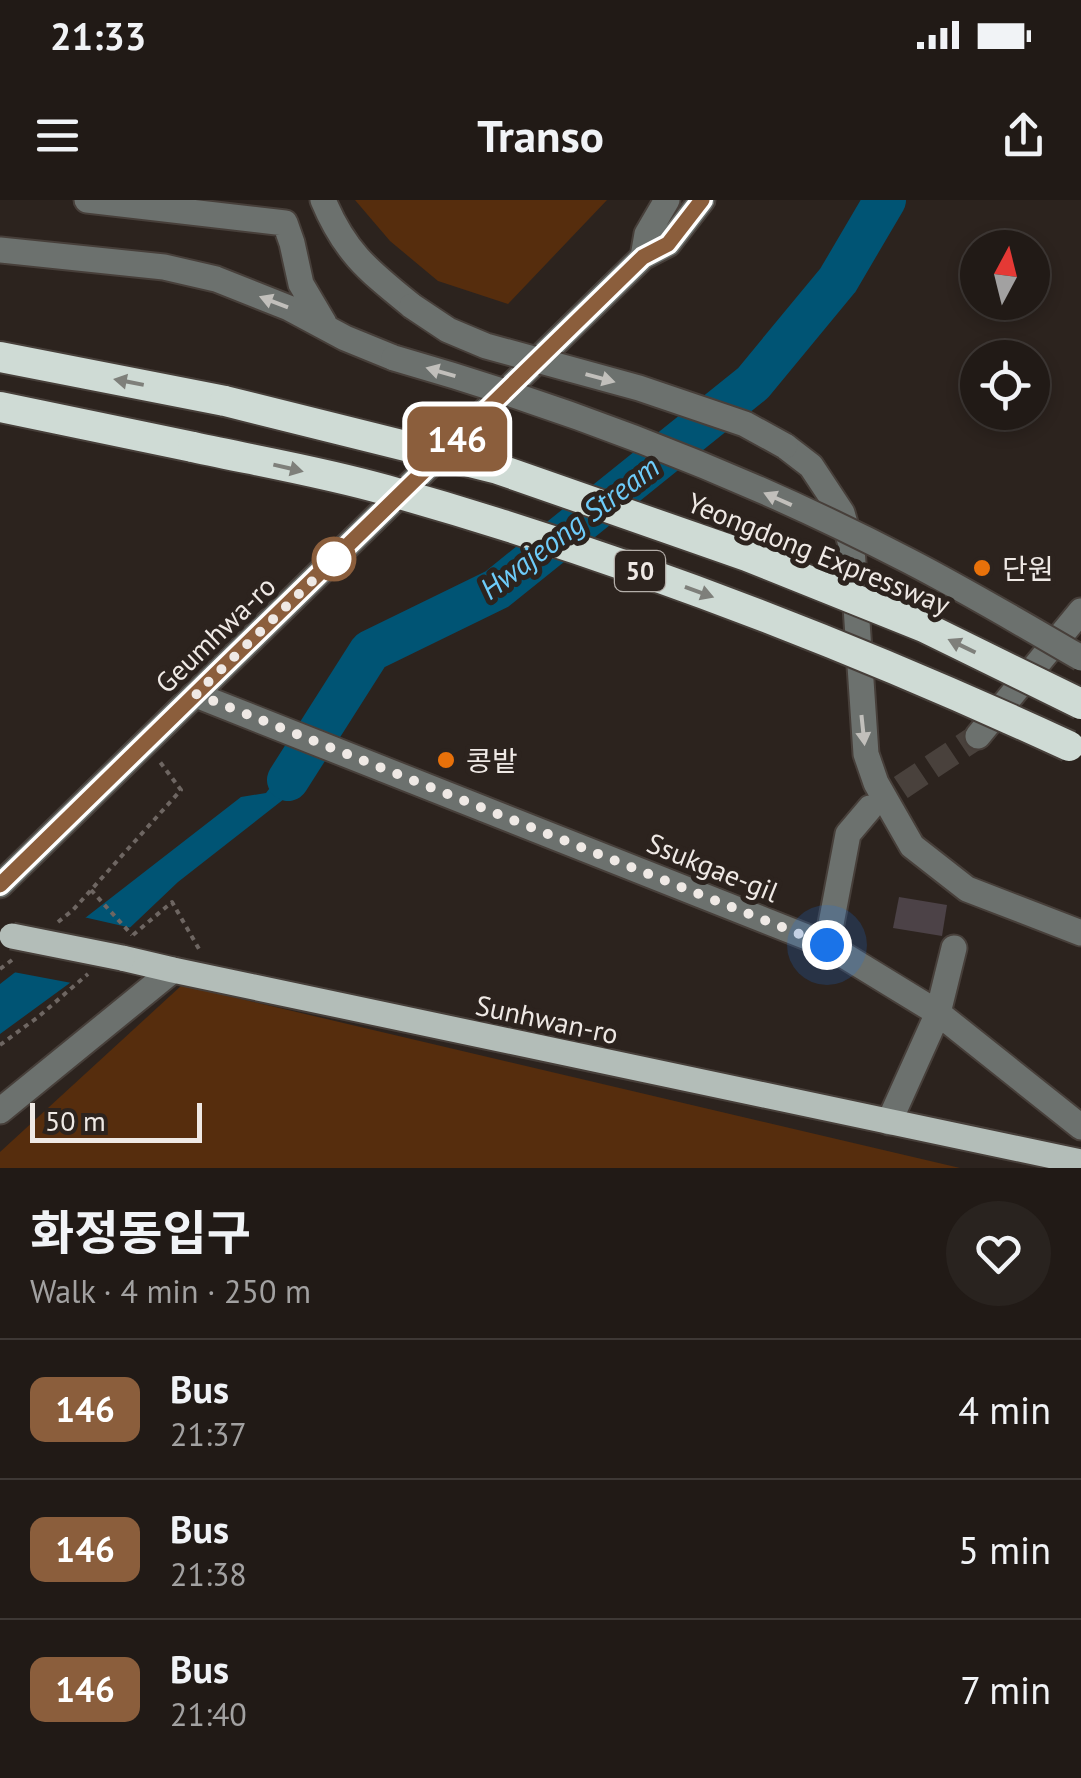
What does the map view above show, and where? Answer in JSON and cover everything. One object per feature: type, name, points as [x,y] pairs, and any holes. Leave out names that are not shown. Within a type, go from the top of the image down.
[{"type":"highway","name":"Yeongdong Expressway","points":[[0,357],[225,400],[498,469],[747,556],[924,627],[1081,704]]},
{"type":"highway","name":"50","points":[[0,407],[383,489],[578,549],[805,631],[1075,749]]},
{"type":"main road","name":"Sunhwan-ro","points":[[6,934],[127,947],[173,970],[1081,1162]]},
{"type":"street","points":[[87,200],[281,212],[301,284],[326,328]]},
{"type":"street","points":[[323,200],[335,228],[360,263],[448,330],[486,346],[639,388],[745,424],[785,446],[810,466],[842,513],[852,548],[866,754],[876,783],[912,846],[967,889],[1081,933]]},
{"type":"street","name":"Geumhwa-ro","points":[[643,257],[647,234],[667,200]]},
{"type":"street","name":"Geumhwa-ro","points":[[0,885],[643,257],[668,244],[702,200]]},
{"type":"street","points":[[0,250],[164,267],[216,279],[290,308],[394,358],[609,428],[778,498],[909,561],[1081,658]]},
{"type":"street","points":[[978,736],[1081,611]]},
{"type":"street","name":"Ssukgae-gil","points":[[196,694],[827,945],[938,1013],[1081,1127]]},
{"type":"street","points":[[827,945],[848,834],[870,808]]},
{"type":"street","points":[[889,1122],[938,1013],[954,948]]},
{"type":"street","points":[[0,1112],[173,970]]},
{"type":"path","points":[[127,947],[91,890],[181,790],[146,744]]},
{"type":"shaded area","points":[[355,200],[607,200],[508,304],[438,281],[390,241]]},
{"type":"shaded area","points":[[182,985],[960,1168],[0,1168],[0,1152]]},
{"type":"water","points":[[299,750],[311,751],[284,799],[178,882],[78,977],[0,1034],[0,984],[241,797],[266,793]]},
{"type":"pier","points":[[79,916],[136,929],[77,984],[8,971]]},
{"type":"building","points":[[899,897],[947,905],[942,936],[893,928]]},
{"type":"waterway","name":"Hwajeong Stream","points":[[288,780],[370,651],[497,589],[753,383],[838,280],[885,200]]},
{"type":"tunnel","points":[[870,808],[978,736]]},
{"type":"bus line","name":"146","points":[[0,885],[643,257],[668,244],[702,200]]},
{"type":"place","name":"단원","points":[[982,568]]},
{"type":"place","name":"콩밭","points":[[446,760]]},
{"type":"route","points":[[334,559],[196,694],[827,945]]}]
